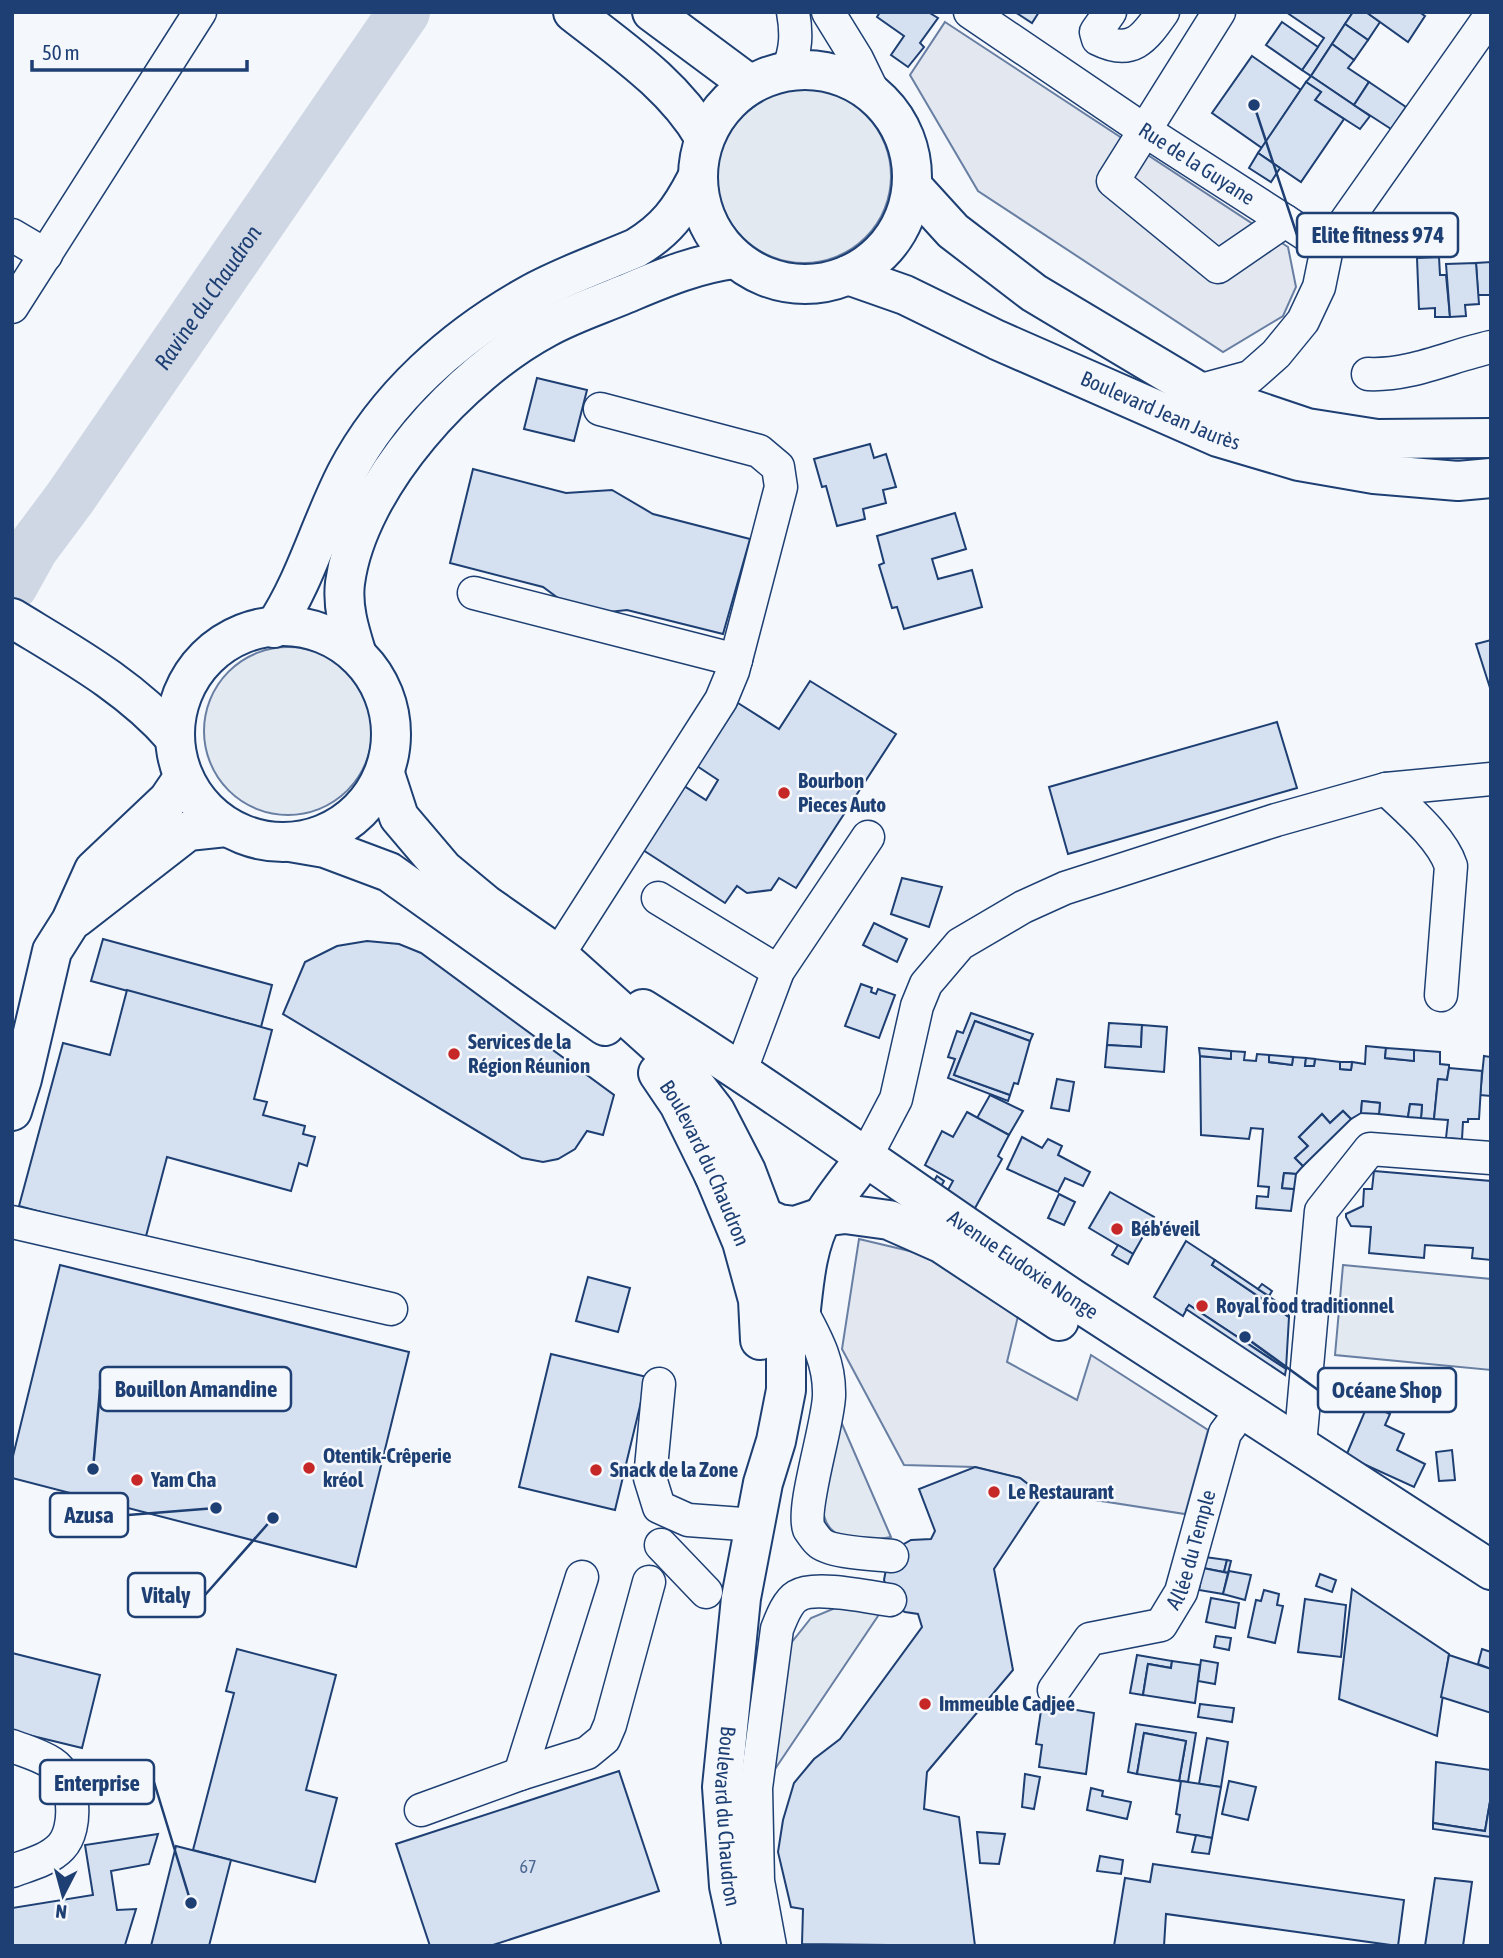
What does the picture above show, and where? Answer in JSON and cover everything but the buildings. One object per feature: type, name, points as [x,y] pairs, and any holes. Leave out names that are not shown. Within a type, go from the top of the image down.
[{"type":"main road","points":[[652,12],[749,84]]},
{"type":"main road","points":[[582,19],[671,92],[693,117],[704,137]]},
{"type":"main road","points":[[788,70],[819,70],[848,78],[874,94],[892,113],[905,135],[912,160],[912,186],[903,223],[880,254],[848,275],[819,283],[789,283],[761,275],[735,259],[715,237],[702,210],[696,180],[704,137],[722,107],[749,84],[788,70]]},
{"type":"main road","points":[[274,628],[296,592],[348,470],[388,411],[431,364],[499,312],[532,293],[636,248],[652,238],[681,210],[696,180]]},
{"type":"main road","name":"Boulevard Jean Jaurès","points":[[912,186],[953,231],[1034,293],[1198,391],[1307,428],[1354,436],[1377,439],[1491,438]]},
{"type":"main road","points":[[357,655],[345,609],[345,584],[352,553],[369,512],[396,465],[432,419],[479,374],[547,327],[682,270],[710,262],[735,259]]},
{"type":"main road","name":"Boulevard Jean Jaurès","points":[[848,275],[905,295],[997,340],[1218,437],[1299,461],[1374,474],[1458,481],[1491,478]]},
{"type":"main road","points":[[12,618],[85,662],[152,712],[174,737]]},
{"type":"main road","points":[[274,628],[314,631],[343,644],[357,655],[382,689],[390,716],[391,746],[385,774],[363,808],[330,832],[290,842],[257,839],[226,827],[201,806],[183,778],[174,737],[178,704],[192,674],[216,649],[246,633],[274,628]]},
{"type":"main road","points":[[85,662],[129,678],[153,680],[192,674]]},
{"type":"main road","name":"Boulevard du Chaudron","points":[[385,774],[400,817],[444,870],[485,904],[558,955],[659,1046],[695,1085],[715,1111],[746,1171],[774,1245],[786,1315],[786,1390],[776,1441],[763,1483],[741,1598],[722,1787],[743,1884],[749,1945]]},
{"type":"main road","points":[[12,1111],[52,951],[72,922],[94,870],[167,800],[183,778]]},
{"type":"main road","points":[[72,922],[188,831],[226,827]]},
{"type":"main road","name":"Boulevard du Chaudron","points":[[290,842],[325,848],[389,872],[622,1038],[656,1069],[679,1104],[714,1175],[742,1242],[758,1300],[763,1385],[763,1483]]},
{"type":"main road","name":"Avenue Eudoxie Nonge","points":[[558,955],[741,1070],[865,1158],[1074,1299],[1491,1570]]},
{"type":"main road","points":[[786,1390],[796,1353],[803,1282],[810,1249],[822,1217],[865,1158]]},
{"type":"main road","name":"Avenue Eudoxie Nonge","points":[[714,1175],[739,1206],[763,1218],[795,1226],[822,1217],[845,1214],[889,1220],[941,1243],[1060,1321],[1231,1425],[1491,1598]]},
{"type":"street","points":[[12,307],[200,12]]},
{"type":"street","points":[[788,70],[796,50],[793,12]]},
{"type":"street","points":[[828,12],[857,59],[874,94]]},
{"type":"street","name":"Rue de la Guyane","points":[[970,12],[1144,130],[1327,248]]},
{"type":"street","points":[[1110,12],[1096,32],[1098,38],[1112,46],[1130,46],[1145,38],[1163,12]]},
{"type":"street","points":[[1219,12],[1113,181],[1218,267],[1285,221]]},
{"type":"street","points":[[1198,391],[1250,377],[1276,354],[1303,321],[1319,287],[1327,248],[1491,15]]},
{"type":"street","points":[[12,235],[46,255]]},
{"type":"street","points":[[1368,374],[1388,375],[1414,370],[1455,355],[1491,346]]},
{"type":"street","points":[[558,955],[722,700],[736,660],[781,487],[778,467],[759,451],[600,409]]},
{"type":"street","points":[[474,593],[736,660]]},
{"type":"street","points":[[865,1158],[896,1099],[917,1006],[926,984],[961,944],[1023,907],[1065,888],[1276,820],[1386,789],[1491,779]]},
{"type":"street","points":[[1386,789],[1411,813],[1447,856],[1451,866],[1441,995]]},
{"type":"street","points":[[741,1070],[778,971],[868,837]]},
{"type":"street","points":[[658,898],[778,971]]},
{"type":"street","points":[[1300,1445],[1321,1211],[1370,1149],[1491,1158]]},
{"type":"street","points":[[12,1222],[391,1309]]},
{"type":"street","points":[[801,1310],[824,1353],[830,1394],[807,1510],[809,1528],[820,1544],[835,1549],[892,1556]]},
{"type":"street","points":[[659,1384],[650,1478],[659,1507],[688,1520],[756,1525]]},
{"type":"street","name":"Allée du Temple","points":[[1054,1690],[1090,1639],[1161,1625],[1181,1592],[1225,1433],[1231,1425]]},
{"type":"street","points":[[661,1545],[706,1592]]},
{"type":"street","points":[[520,1773],[582,1577]]},
{"type":"street","points":[[421,1810],[520,1773],[586,1753],[604,1739],[649,1581]]},
{"type":"street","points":[[743,1884],[769,1675],[781,1619],[796,1596],[815,1591],[890,1600]]},
{"type":"street","points":[[12,1745],[54,1764],[64,1776],[73,1814],[63,1846],[53,1854],[12,1871]]},
{"type":"shaded area","points":[[945,22],[1288,247],[1296,287],[1283,316],[1223,352],[978,191],[910,75]]},
{"type":"shaded area","points":[[804,89],[837,95],[866,114],[885,143],[891,176],[885,209],[866,238],[837,257],[804,263],[771,257],[742,238],[723,209],[717,176],[723,143],[742,114],[771,95]]},
{"type":"shaded area","points":[[288,647],[320,653],[348,671],[366,699],[372,731],[366,763],[348,791],[320,809],[288,815],[256,809],[228,791],[210,763],[204,731],[210,699],[228,671],[256,653]]},
{"type":"shaded area","points":[[859,1239],[922,1254],[1019,1312],[1007,1362],[1077,1400],[1091,1355],[1208,1430],[1185,1514],[1037,1491],[1020,1478],[975,1467],[904,1465],[842,1349]]},
{"type":"shaded area","points":[[1343,1265],[1491,1279],[1491,1370],[1335,1355]]},
{"type":"shaded area","points":[[839,1417],[891,1537],[867,1540],[845,1538],[829,1526],[824,1516],[824,1495]]},
{"type":"shaded area","points":[[840,1606],[880,1613],[769,1778],[788,1647],[811,1618]]},
{"type":"waterway","name":"Ravine du Chaudron","points":[[12,585],[32,549],[70,498],[404,12]]},
{"type":"place","name":"Elite fitness 974","points":[[1254,105]]},
{"type":"place","name":"Bourbon Pieces Auto","points":[[784,793]]},
{"type":"place","name":"Services de la Région Réunion","points":[[454,1054]]},
{"type":"place","name":"Béb'éveil","points":[[1117,1229]]},
{"type":"place","name":"Royal food traditionnel","points":[[1202,1306]]},
{"type":"place","name":"Océane Shop","points":[[1245,1337]]},
{"type":"place","name":"Otentik-Crêperie kréol","points":[[309,1468]]},
{"type":"place","name":"Bouillon Amandine","points":[[93,1469]]},
{"type":"place","name":"Snack de la Zone","points":[[596,1470]]},
{"type":"place","name":"Yam Cha","points":[[137,1480]]},
{"type":"place","name":"Le Restaurant","points":[[994,1492]]},
{"type":"place","name":"Azusa","points":[[216,1508]]},
{"type":"place","name":"Vitaly","points":[[273,1518]]},
{"type":"place","name":"Immeuble Cadjee","points":[[925,1704]]},
{"type":"place","name":"Enterprise","points":[[191,1903]]}]
